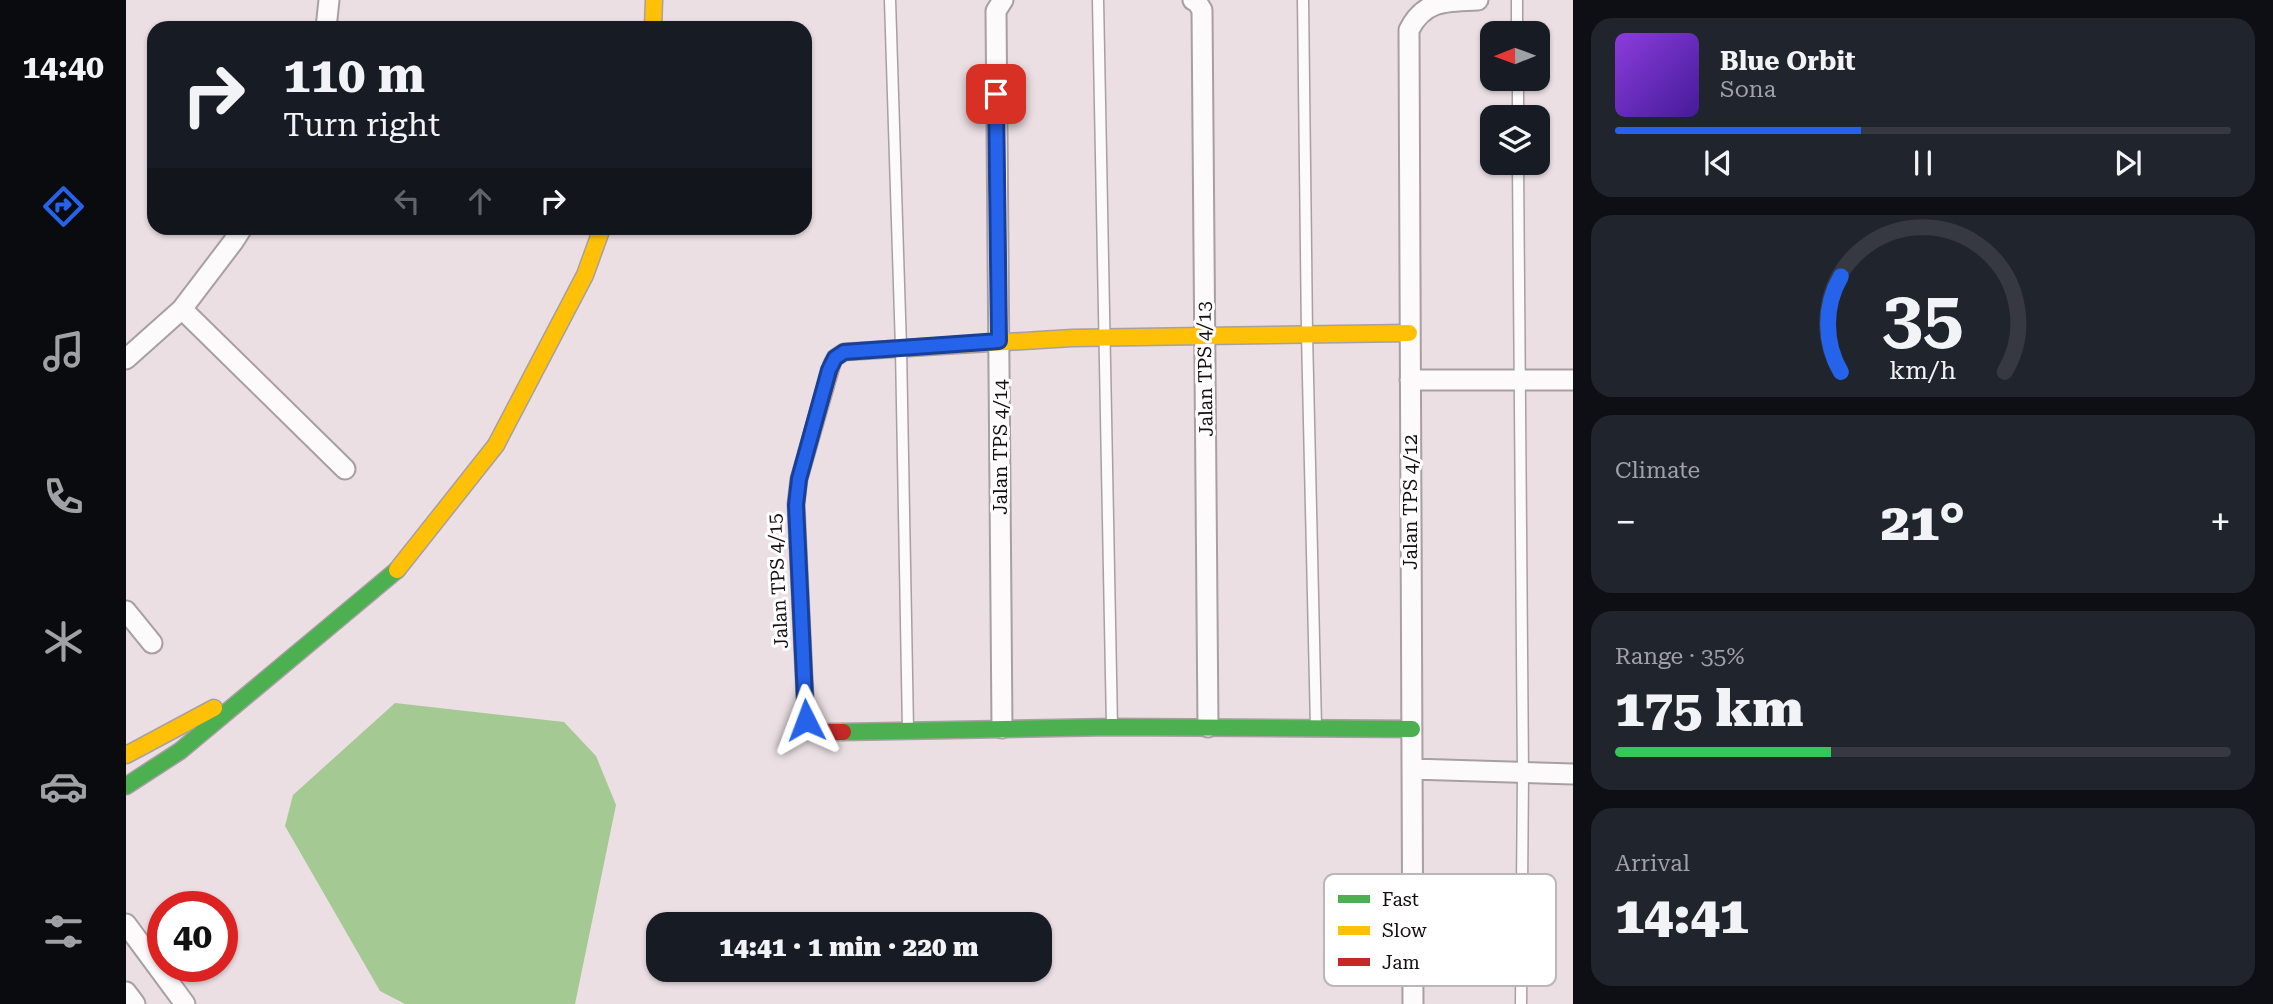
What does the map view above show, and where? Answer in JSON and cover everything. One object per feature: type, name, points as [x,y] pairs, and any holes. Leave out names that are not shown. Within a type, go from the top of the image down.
[{"type":"street","points":[[327,21],[329,0]]},
{"type":"street","points":[[653,21],[654,0]]},
{"type":"street","name":"Jalan TPS 4/14","points":[[1002,728],[996,11],[1003,0]]},
{"type":"street","name":"Jalan TPS 4/12","points":[[1412,874],[1409,30],[1415,16],[1427,6],[1439,2],[1478,0]]},
{"type":"street","name":"Jalan TPS 4/13","points":[[1198,5],[1208,727]]},
{"type":"street","points":[[126,359],[182,309],[238,235]]},
{"type":"street","points":[[126,786],[180,751],[400,566],[496,445],[584,275],[599,235]]},
{"type":"street","points":[[182,309],[345,469]]},
{"type":"street","points":[[901,348],[1104,337],[1409,334]]},
{"type":"street","name":"Jalan TPS 4/15","points":[[901,348],[844,352],[835,358],[829,370],[799,479],[796,505],[808,728],[814,732],[908,730]]},
{"type":"street","points":[[1410,380],[1573,380]]},
{"type":"street","points":[[126,611],[152,643]]},
{"type":"street","points":[[126,755],[254,688]]},
{"type":"street","points":[[908,730],[1112,727],[1412,729]]},
{"type":"street","points":[[1412,769],[1573,774]]},
{"type":"street","points":[[126,924],[185,1004]]},
{"type":"street","name":"Jalan TPS 4/12","points":[[1413,986],[1413,1004]]},
{"type":"street","points":[[126,992],[135,1004]]},
{"type":"lane","points":[[890,0],[901,348],[908,730]]},
{"type":"lane","points":[[1098,0],[1112,727]]},
{"type":"lane","points":[[1303,0],[1316,728]]},
{"type":"lane","points":[[1517,0],[1517,21]]},
{"type":"lane","points":[[1518,175],[1522,874]]},
{"type":"lane","points":[[1521,986],[1521,1004]]},
{"type":"shaded area","points":[[395,703],[564,722],[596,756],[616,805],[575,1004],[405,1004],[380,991],[285,826],[293,795]]},
{"type":"traffic: fast","points":[[126,786],[180,751],[397,570]]},
{"type":"traffic: fast","points":[[843,732],[1112,727],[1412,729]]},
{"type":"traffic: slow","points":[[653,21],[654,0]]},
{"type":"traffic: slow","points":[[397,570],[496,445],[585,275],[599,235]]},
{"type":"traffic: slow","points":[[832,364],[835,358],[844,352],[1072,338],[1409,333]]},
{"type":"traffic: slow","points":[[126,755],[214,708]]},
{"type":"traffic: jam","points":[[832,364],[799,479],[796,504],[806,720],[808,728],[814,732],[843,732]]},
{"type":"route","points":[[806,720],[796,505],[799,479],[829,370],[835,358],[844,352],[999,341],[996,94]]}]
